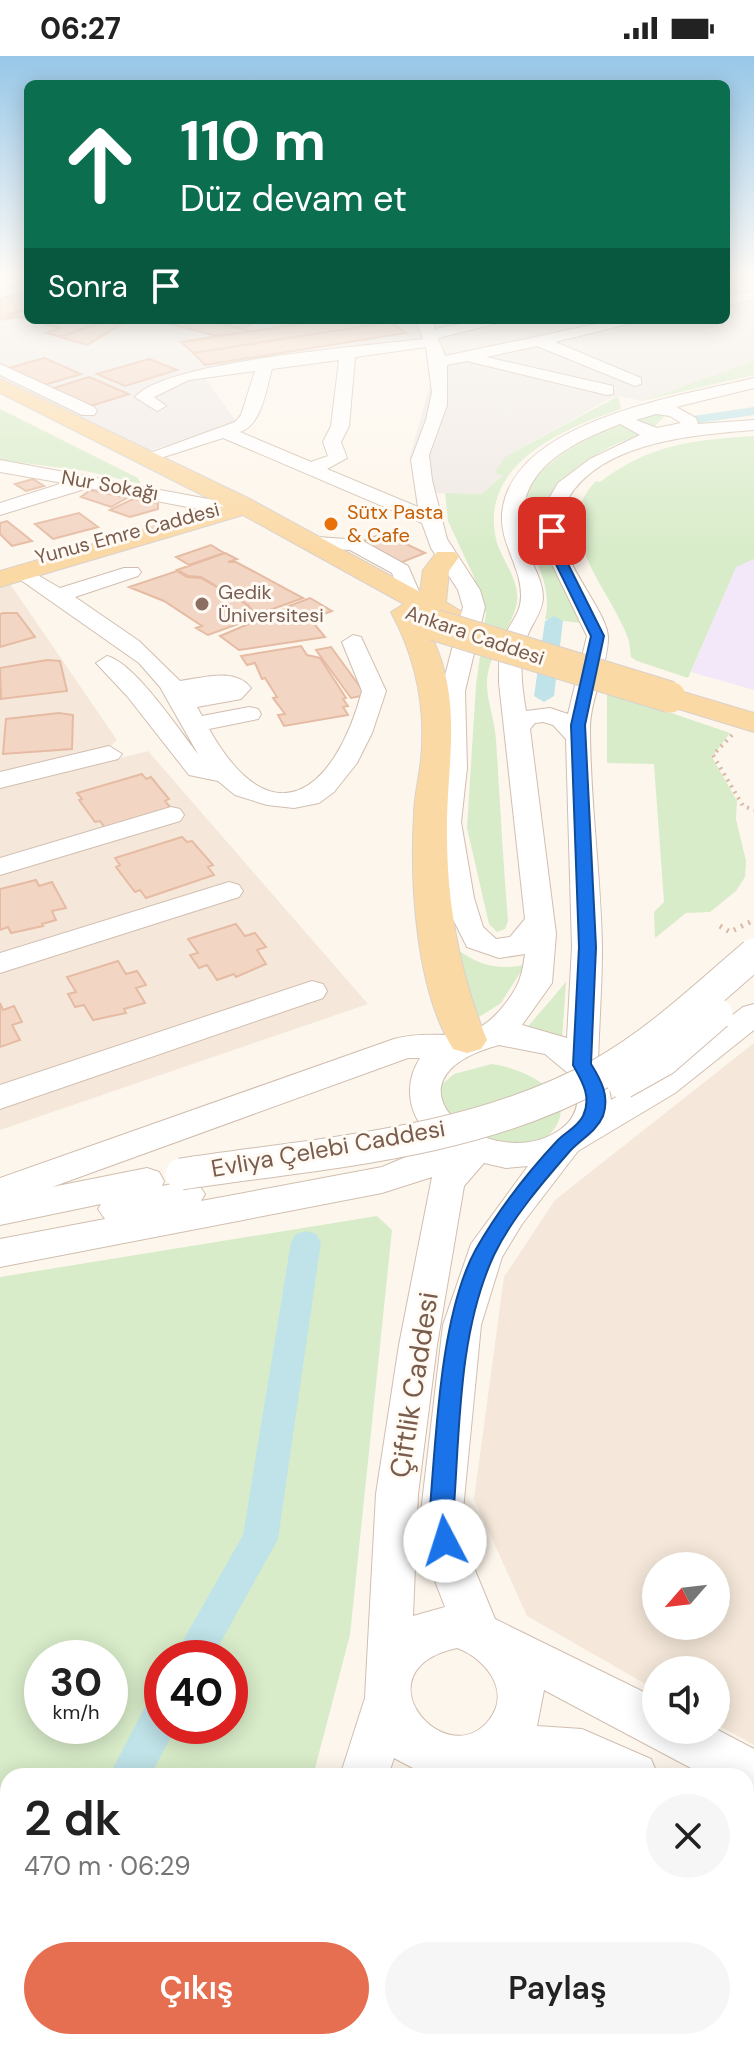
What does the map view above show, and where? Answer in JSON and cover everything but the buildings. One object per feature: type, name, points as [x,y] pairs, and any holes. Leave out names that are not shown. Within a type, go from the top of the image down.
[{"type":"main road","name":"Ankara Caddesi","points":[[0,385],[148,457],[338,570],[426,611],[670,689],[754,706]]},
{"type":"main road","name":"Ankara Caddesi","points":[[0,398],[157,487],[230,508],[317,543],[426,611]]},
{"type":"main road","name":"Yunus Emre Caddesi","points":[[13,574],[230,508]]},
{"type":"main road","name":"Yunus Emre Caddesi","points":[[13,574],[230,508]]},
{"type":"main road","points":[[446,557],[436,570],[426,611],[415,629],[438,723],[430,819],[442,962],[456,1017],[474,1040]]},
{"type":"main road","name":"Ankara Caddesi","points":[[670,689],[745,727]]},
{"type":"street","points":[[157,406],[143,397],[167,383],[202,374],[258,366]]},
{"type":"street","points":[[148,457],[241,426],[249,416],[265,366]]},
{"type":"street","points":[[311,469],[338,458],[332,442],[340,426],[346,366]]},
{"type":"street","points":[[442,366],[434,421],[420,456],[432,520],[446,557],[473,594],[474,607],[453,691],[454,768],[448,822],[464,910],[475,939],[489,948],[518,946],[527,940],[539,920]]},
{"type":"street","points":[[507,366],[607,390]]},
{"type":"street","points":[[599,366],[635,381]]},
{"type":"street","points":[[0,369],[88,411]]},
{"type":"street","points":[[754,383],[638,412],[579,433],[525,473],[515,494],[511,519],[516,546],[532,578],[533,604],[513,641],[510,699],[518,728],[539,920],[537,983],[474,1040],[437,1057],[426,1074],[423,1093],[428,1113],[443,1131],[471,1147],[517,1155],[543,1152],[663,1085],[754,1014]]},
{"type":"street","points":[[638,412],[627,421],[647,431],[674,432],[754,425]]},
{"type":"street","points":[[224,432],[432,520]]},
{"type":"street","points":[[582,1065],[587,947],[578,738],[598,636],[554,548],[550,514],[565,487],[596,463],[643,440],[674,432]]},
{"type":"street","name":"Nur Sokağı","points":[[0,466],[89,481],[157,487]]},
{"type":"street","points":[[0,509],[89,481]]},
{"type":"street","points":[[56,596],[131,572]]},
{"type":"street","points":[[13,574],[56,596],[148,660],[184,705],[226,775],[249,792],[283,800],[300,800],[325,787],[361,733],[374,691],[353,642]]},
{"type":"street","points":[[107,663],[135,691],[198,770],[215,776],[226,775]]},
{"type":"street","points":[[184,705],[249,714]]},
{"type":"street","points":[[518,728],[526,718],[555,714],[565,719],[578,738]]},
{"type":"street","points":[[0,780],[109,754]]},
{"type":"street","points":[[0,867],[171,815]]},
{"type":"street","points":[[432,858],[448,822]]},
{"type":"street","points":[[0,963],[229,891]]},
{"type":"street","name":"Evliya Çelebi Caddesi","points":[[0,1236],[184,1184],[421,1136],[534,1104],[597,1076],[642,1048],[754,954]]},
{"type":"street","name":"Evliya Çelebi Caddesi","points":[[0,1211],[430,1151],[592,1100],[664,1060],[754,981]]},
{"type":"street","points":[[0,1097],[312,991]]},
{"type":"street","points":[[474,1040],[546,1041],[582,1065],[592,1081],[596,1098],[593,1115],[574,1137]]},
{"type":"street","name":"Evliya Çelebi Caddesi","points":[[0,1192],[405,1047],[474,1040]]},
{"type":"street","name":"Çiftlik Caddesi","points":[[486,1636],[450,1563],[441,1520],[462,1325],[484,1254],[509,1214],[574,1137]]},
{"type":"street","name":"Evliya Çelebi Caddesi","points":[[0,1253],[382,1180],[416,1170],[471,1147]]},
{"type":"street","name":"Çiftlik Caddesi","points":[[366,1768],[387,1692],[397,1494],[418,1345],[447,1182],[471,1147]]},
{"type":"street","points":[[616,1768],[582,1753],[477,1762],[438,1758],[419,1750],[404,1737],[387,1692],[392,1662],[403,1646],[418,1634],[437,1627],[486,1636],[642,1716]]},
{"type":"street","points":[[477,1762],[514,1724],[521,1694],[518,1674],[486,1636]]},
{"type":"street","points":[[696,1744],[739,1768]]},
{"type":"path","points":[[745,727],[713,755],[743,806],[754,810]]},
{"type":"path","points":[[720,926],[730,932],[754,920]]},
{"type":"shaded area","points":[[0,366],[226,366],[199,370],[238,424],[147,451],[0,380]]},
{"type":"shaded area","points":[[740,366],[642,401],[618,396],[607,400],[506,457],[495,473],[504,474],[482,494],[417,493],[410,457],[435,367]]},
{"type":"shaded area","points":[[754,559],[754,690],[691,672],[736,566]]},
{"type":"shaded area","points":[[8,581],[117,740],[105,752],[0,777],[0,585]]},
{"type":"shaded area","points":[[148,751],[368,1004],[0,1130],[0,788]]},
{"type":"shaded area","points":[[754,1043],[754,1745],[730,1732],[730,1656],[642,1656],[642,1682],[527,1616],[474,1499],[504,1277],[555,1200]]},
{"type":"green space","points":[[740,366],[754,366],[754,375],[642,401]]},
{"type":"green space","points":[[618,396],[621,409],[552,438],[513,469],[500,489],[494,512],[498,547],[513,576],[517,592],[512,619],[492,659],[487,680],[496,740],[508,921],[505,929],[497,932],[489,924],[467,828],[476,685],[486,613],[474,577],[448,521],[445,493],[482,494],[503,475],[494,473],[505,457]]},
{"type":"green space","points":[[0,409],[138,478],[141,484],[86,471],[0,460]]},
{"type":"green space","points":[[669,410],[648,431],[598,453],[580,466],[542,505],[552,564],[582,623],[545,619],[544,582],[524,524],[525,500],[535,480],[575,446],[625,423]]},
{"type":"green space","points":[[754,436],[754,559],[736,567],[688,678],[637,661],[631,657],[628,638],[587,559],[580,539],[578,519],[583,500],[596,481],[600,482],[637,459],[655,452],[692,442]]},
{"type":"green space","points":[[607,691],[730,733],[712,757],[737,801],[736,819],[746,861],[745,877],[736,891],[710,912],[686,913],[655,938],[654,912],[664,902],[654,764],[607,763]]},
{"type":"green space","points":[[459,951],[490,966],[525,965],[501,1003],[476,1019]]},
{"type":"green space","points":[[566,982],[562,1040],[525,1030]]},
{"type":"green space","points":[[492,1064],[534,1078],[556,1097],[560,1109],[558,1122],[544,1139],[513,1152],[442,1130],[441,1085],[454,1074]]},
{"type":"green space","points":[[377,1216],[392,1230],[350,1635],[315,1768],[0,1768],[0,1277]]},
{"type":"waterway","points":[[693,420],[754,411]]},
{"type":"waterway","points":[[544,696],[554,621]]},
{"type":"waterway","points":[[202,1640],[260,1539],[306,1242]]},
{"type":"waterway","points":[[133,1768],[146,1744]]},
{"type":"place","name":"Sütx Pasta & Cafe","points":[[331,524]]},
{"type":"place","name":"Gedik Üniversitesi","points":[[202,604]]},
{"type":"route","points":[[445,1541],[441,1520],[443,1477],[455,1369],[462,1325],[484,1254],[509,1214],[565,1144],[583,1131],[593,1115],[596,1098],[592,1081],[582,1065],[587,947],[578,725],[594,665],[598,636],[554,548],[552,531]]}]
